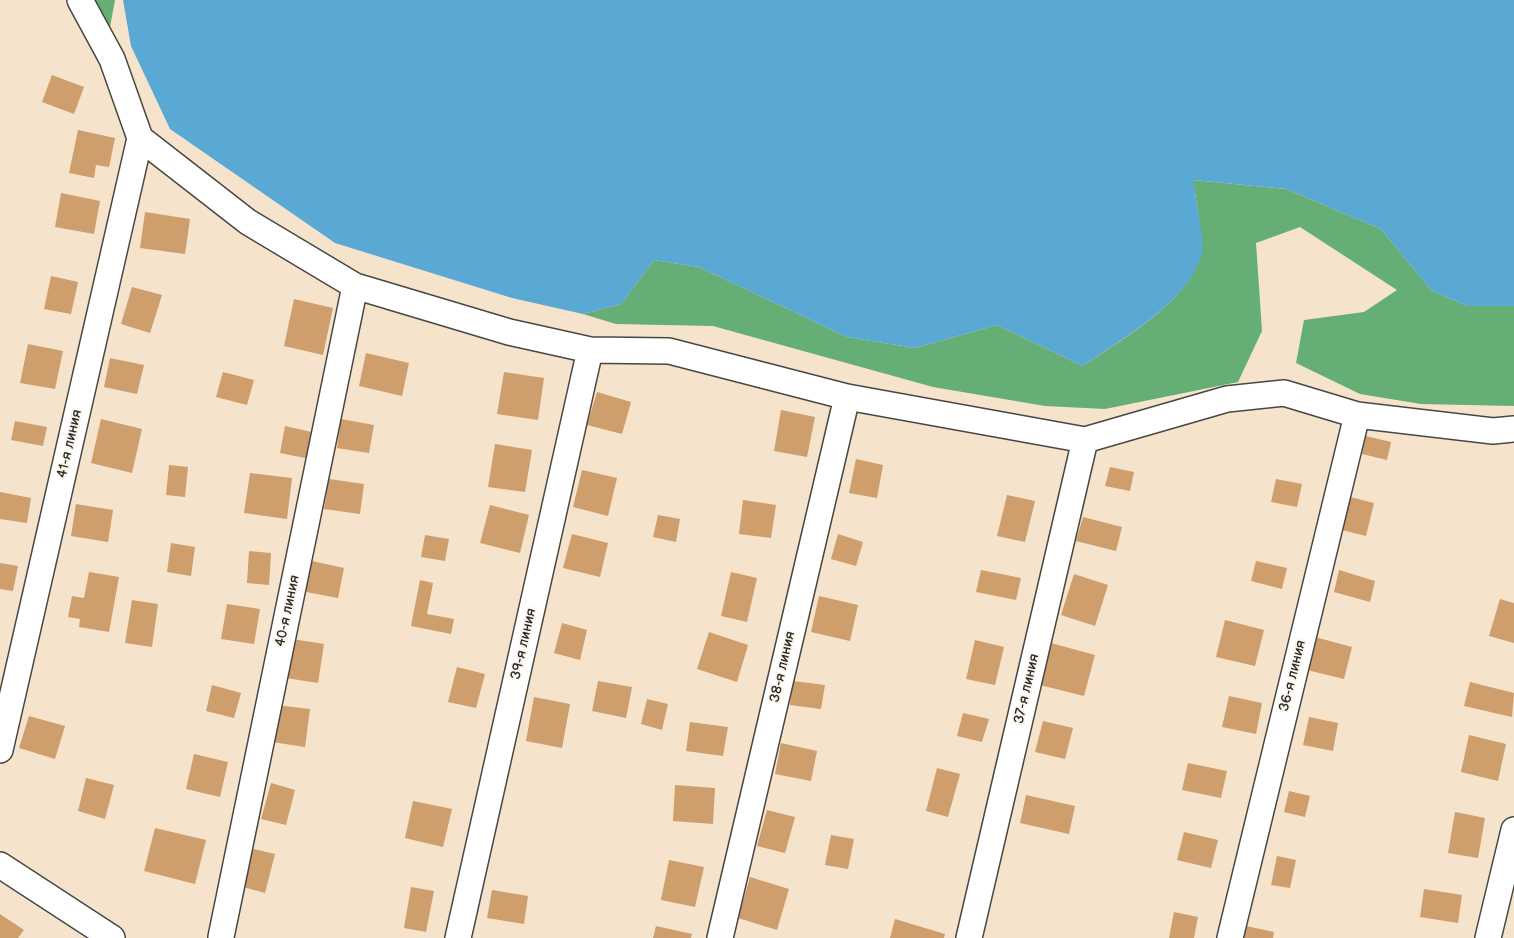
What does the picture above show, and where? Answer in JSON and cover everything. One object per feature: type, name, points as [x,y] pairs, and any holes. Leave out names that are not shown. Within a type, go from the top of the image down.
[{"type":"street","points":[[80,0],[112,59],[140,138],[248,222],[355,286],[509,332],[590,350],[669,351],[847,397],[1085,440],[1227,399],[1284,393],[1357,415],[1493,431],[1514,429]]},
{"type":"street","name":"41-я линия","points":[[0,750],[140,138]]},
{"type":"street","name":"40-я линия","points":[[221,937],[355,286]]},
{"type":"street","name":"39-я линия","points":[[458,938],[590,350]]},
{"type":"street","name":"38-я линия","points":[[720,938],[847,397]]},
{"type":"street","name":"36-я линия","points":[[1230,938],[1357,415]]},
{"type":"street","name":"37-я линия","points":[[969,938],[1085,440]]},
{"type":"street","points":[[1488,938],[1514,830]]},
{"type":"street","points":[[0,865],[112,938]]},
{"type":"green space","points":[[89,0],[115,0],[110,27]]},
{"type":"green space","points":[[1193,180],[1286,189],[1381,229],[1432,291],[1468,306],[1514,306],[1514,406],[1421,404],[1360,394],[1296,363],[1304,320],[1364,312],[1397,290],[1300,227],[1256,243],[1262,331],[1238,382],[1105,409],[1045,406],[933,387],[713,326],[616,324],[583,314],[621,304],[654,260],[699,267],[847,337],[915,348],[997,325],[1083,366],[1153,317],[1184,287],[1195,270],[1202,246]]},
{"type":"water","points":[[123,0],[1514,0],[1514,306],[1468,306],[1432,291],[1381,229],[1286,189],[1194,180],[1203,245],[1195,270],[1184,287],[1153,317],[1083,366],[997,325],[915,348],[847,337],[699,267],[654,260],[621,304],[583,314],[512,298],[335,243],[170,129],[131,46]]},
{"type":"building","points":[[52,75],[84,87],[74,114],[42,102]]},
{"type":"building","points":[[78,130],[115,138],[109,167],[96,165],[94,178],[69,173]]},
{"type":"building","points":[[61,193],[100,201],[94,234],[55,227]]},
{"type":"building","points":[[145,212],[190,219],[185,254],[140,248]]},
{"type":"building","points":[[51,276],[78,282],[71,314],[44,309]]},
{"type":"building","points":[[132,287],[162,295],[150,333],[121,324]]},
{"type":"building","points":[[294,299],[333,308],[323,355],[284,346]]},
{"type":"building","points":[[28,344],[63,351],[55,389],[20,383]]},
{"type":"building","points":[[366,353],[409,363],[402,396],[359,386]]},
{"type":"building","points":[[110,358],[144,365],[137,394],[104,387]]},
{"type":"building","points":[[223,372],[254,380],[247,405],[216,397]]},
{"type":"building","points":[[504,372],[544,378],[538,420],[497,414]]},
{"type":"building","points":[[597,392],[631,402],[622,434],[587,425]]},
{"type":"building","points":[[781,410],[815,417],[807,457],[774,451]]},
{"type":"building","points":[[101,419],[142,429],[132,473],[91,463]]},
{"type":"building","points":[[341,419],[374,425],[369,453],[337,448]]},
{"type":"building","points":[[15,421],[47,427],[43,446],[11,440]]},
{"type":"building","points":[[285,426],[316,433],[310,459],[280,453]]},
{"type":"building","points":[[1366,436],[1391,442],[1387,460],[1362,454]]},
{"type":"building","points":[[495,444],[532,450],[525,492],[488,487]]},
{"type":"building","points":[[856,459],[883,465],[877,498],[849,493]]},
{"type":"building","points":[[169,465],[188,467],[185,497],[166,495]]},
{"type":"building","points":[[1110,467],[1134,472],[1130,491],[1105,486]]},
{"type":"building","points":[[582,470],[617,478],[608,516],[573,507]]},
{"type":"building","points":[[250,473],[292,478],[287,519],[244,513]]},
{"type":"building","points":[[329,479],[364,484],[360,514],[324,509]]},
{"type":"building","points":[[1276,479],[1302,484],[1297,507],[1271,502]]},
{"type":"building","points":[[0,492],[31,498],[27,523],[0,519]]},
{"type":"building","points":[[1007,495],[1035,501],[1025,542],[997,536]]},
{"type":"building","points":[[1346,496],[1374,503],[1366,536],[1338,529]]},
{"type":"building","points":[[743,500],[776,505],[771,538],[739,534]]},
{"type":"building","points":[[76,504],[113,510],[108,542],[71,536]]},
{"type":"building","points":[[490,505],[529,515],[520,553],[480,543]]},
{"type":"building","points":[[658,515],[680,519],[676,542],[653,537]]},
{"type":"building","points":[[1083,517],[1122,527],[1116,551],[1076,541]]},
{"type":"building","points":[[572,534],[608,543],[600,577],[563,568]]},
{"type":"building","points":[[838,534],[863,542],[856,566],[831,559]]},
{"type":"building","points":[[425,535],[449,539],[445,561],[421,557]]},
{"type":"building","points":[[171,543],[195,547],[191,576],[167,572]]},
{"type":"building","points":[[249,551],[271,553],[269,585],[247,583]]},
{"type":"building","points":[[312,561],[344,568],[338,598],[306,592]]},
{"type":"building","points":[[1256,561],[1287,568],[1282,589],[1251,581]]},
{"type":"building","points":[[0,563],[18,566],[13,591],[0,589]]},
{"type":"building","points":[[981,570],[1021,578],[1016,600],[976,592]]},
{"type":"building","points":[[1339,570],[1375,581],[1370,602],[1334,592]]},
{"type":"building","points":[[89,572],[119,577],[109,632],[79,627],[80,619],[68,617],[72,596],[84,598]]},
{"type":"building","points":[[731,572],[757,578],[747,622],[721,616]]},
{"type":"building","points":[[1074,574],[1108,585],[1095,626],[1061,615]]},
{"type":"building","points":[[420,580],[433,583],[427,614],[454,619],[451,634],[411,626]]},
{"type":"building","points":[[819,596],[858,605],[850,641],[811,632]]},
{"type":"building","points":[[1500,599],[1514,603],[1514,643],[1489,636]]},
{"type":"building","points":[[132,600],[158,604],[152,647],[125,643]]},
{"type":"building","points":[[227,604],[260,609],[254,644],[221,639]]},
{"type":"building","points":[[1225,620],[1264,630],[1255,666],[1216,657]]},
{"type":"building","points":[[562,623],[587,630],[580,660],[554,653]]},
{"type":"building","points":[[709,632],[748,645],[737,682],[697,669]]},
{"type":"building","points":[[1315,637],[1352,647],[1344,679],[1307,670]]},
{"type":"building","points":[[292,639],[324,644],[318,683],[286,678]]},
{"type":"building","points":[[975,640],[1004,647],[995,685],[966,679]]},
{"type":"building","points":[[1051,643],[1095,655],[1084,696],[1040,685]]},
{"type":"building","points":[[457,667],[485,674],[476,708],[448,702]]},
{"type":"building","points":[[598,681],[632,687],[626,718],[592,711]]},
{"type":"building","points":[[793,681],[825,685],[821,709],[790,705]]},
{"type":"building","points":[[1470,682],[1514,693],[1512,717],[1464,706]]},
{"type":"building","points":[[212,685],[241,693],[234,718],[206,711]]},
{"type":"building","points":[[1229,696],[1262,703],[1256,734],[1222,727]]},
{"type":"building","points":[[534,697],[570,704],[562,748],[526,741]]},
{"type":"building","points":[[647,699],[668,704],[662,730],[641,724]]},
{"type":"building","points":[[276,705],[310,709],[305,747],[272,742]]},
{"type":"building","points":[[963,713],[989,719],[982,742],[957,736]]},
{"type":"building","points":[[29,716],[65,726],[55,759],[19,748]]},
{"type":"building","points":[[1309,717],[1338,723],[1333,751],[1303,745]]},
{"type":"building","points":[[1043,721],[1073,728],[1065,759],[1035,752]]},
{"type":"building","points":[[690,722],[728,727],[723,756],[686,751]]},
{"type":"building","points":[[1469,735],[1506,744],[1498,781],[1461,772]]},
{"type":"building","points":[[781,743],[817,751],[811,781],[775,774]]},
{"type":"building","points":[[194,754],[228,762],[220,797],[186,789]]},
{"type":"building","points":[[1188,763],[1227,771],[1221,798],[1182,790]]},
{"type":"building","points":[[937,768],[960,774],[948,817],[926,811]]},
{"type":"building","points":[[86,778],[114,785],[105,819],[78,811]]},
{"type":"building","points":[[271,783],[295,790],[286,825],[261,819]]},
{"type":"building","points":[[675,785],[715,788],[713,824],[673,821]]},
{"type":"building","points":[[1289,791],[1310,796],[1305,817],[1284,812]]},
{"type":"building","points":[[1026,795],[1075,806],[1069,834],[1020,823]]},
{"type":"building","points":[[413,801],[452,809],[443,847],[405,838]]},
{"type":"building","points":[[767,810],[795,817],[785,853],[757,846]]},
{"type":"building","points":[[1455,812],[1485,818],[1478,858],[1448,853]]},
{"type":"building","points":[[155,828],[206,840],[195,884],[144,871]]},
{"type":"building","points":[[1184,832],[1218,840],[1211,868],[1177,860]]},
{"type":"building","points":[[831,835],[854,839],[848,869],[825,865]]},
{"type":"building","points":[[245,847],[275,854],[265,893],[236,885]]},
{"type":"building","points":[[1277,856],[1296,860],[1290,888],[1271,885]]},
{"type":"building","points":[[669,860],[704,867],[695,907],[661,900]]},
{"type":"building","points":[[750,877],[789,889],[777,930],[738,918]]},
{"type":"building","points":[[411,887],[434,891],[426,932],[404,928]]},
{"type":"building","points":[[1424,889],[1462,895],[1458,923],[1420,917]]},
{"type":"building","points":[[492,890],[528,896],[524,924],[487,918]]},
{"type":"building","points":[[1174,912],[1198,917],[1194,938],[1169,938]]},
{"type":"building","points":[[0,914],[24,930],[18,938],[0,938]]},
{"type":"building","points":[[895,919],[945,934],[944,938],[890,938]]},
{"type":"building","points":[[656,926],[692,934],[691,938],[653,938]]},
{"type":"building","points":[[1246,926],[1274,932],[1273,938],[1243,938]]}]
